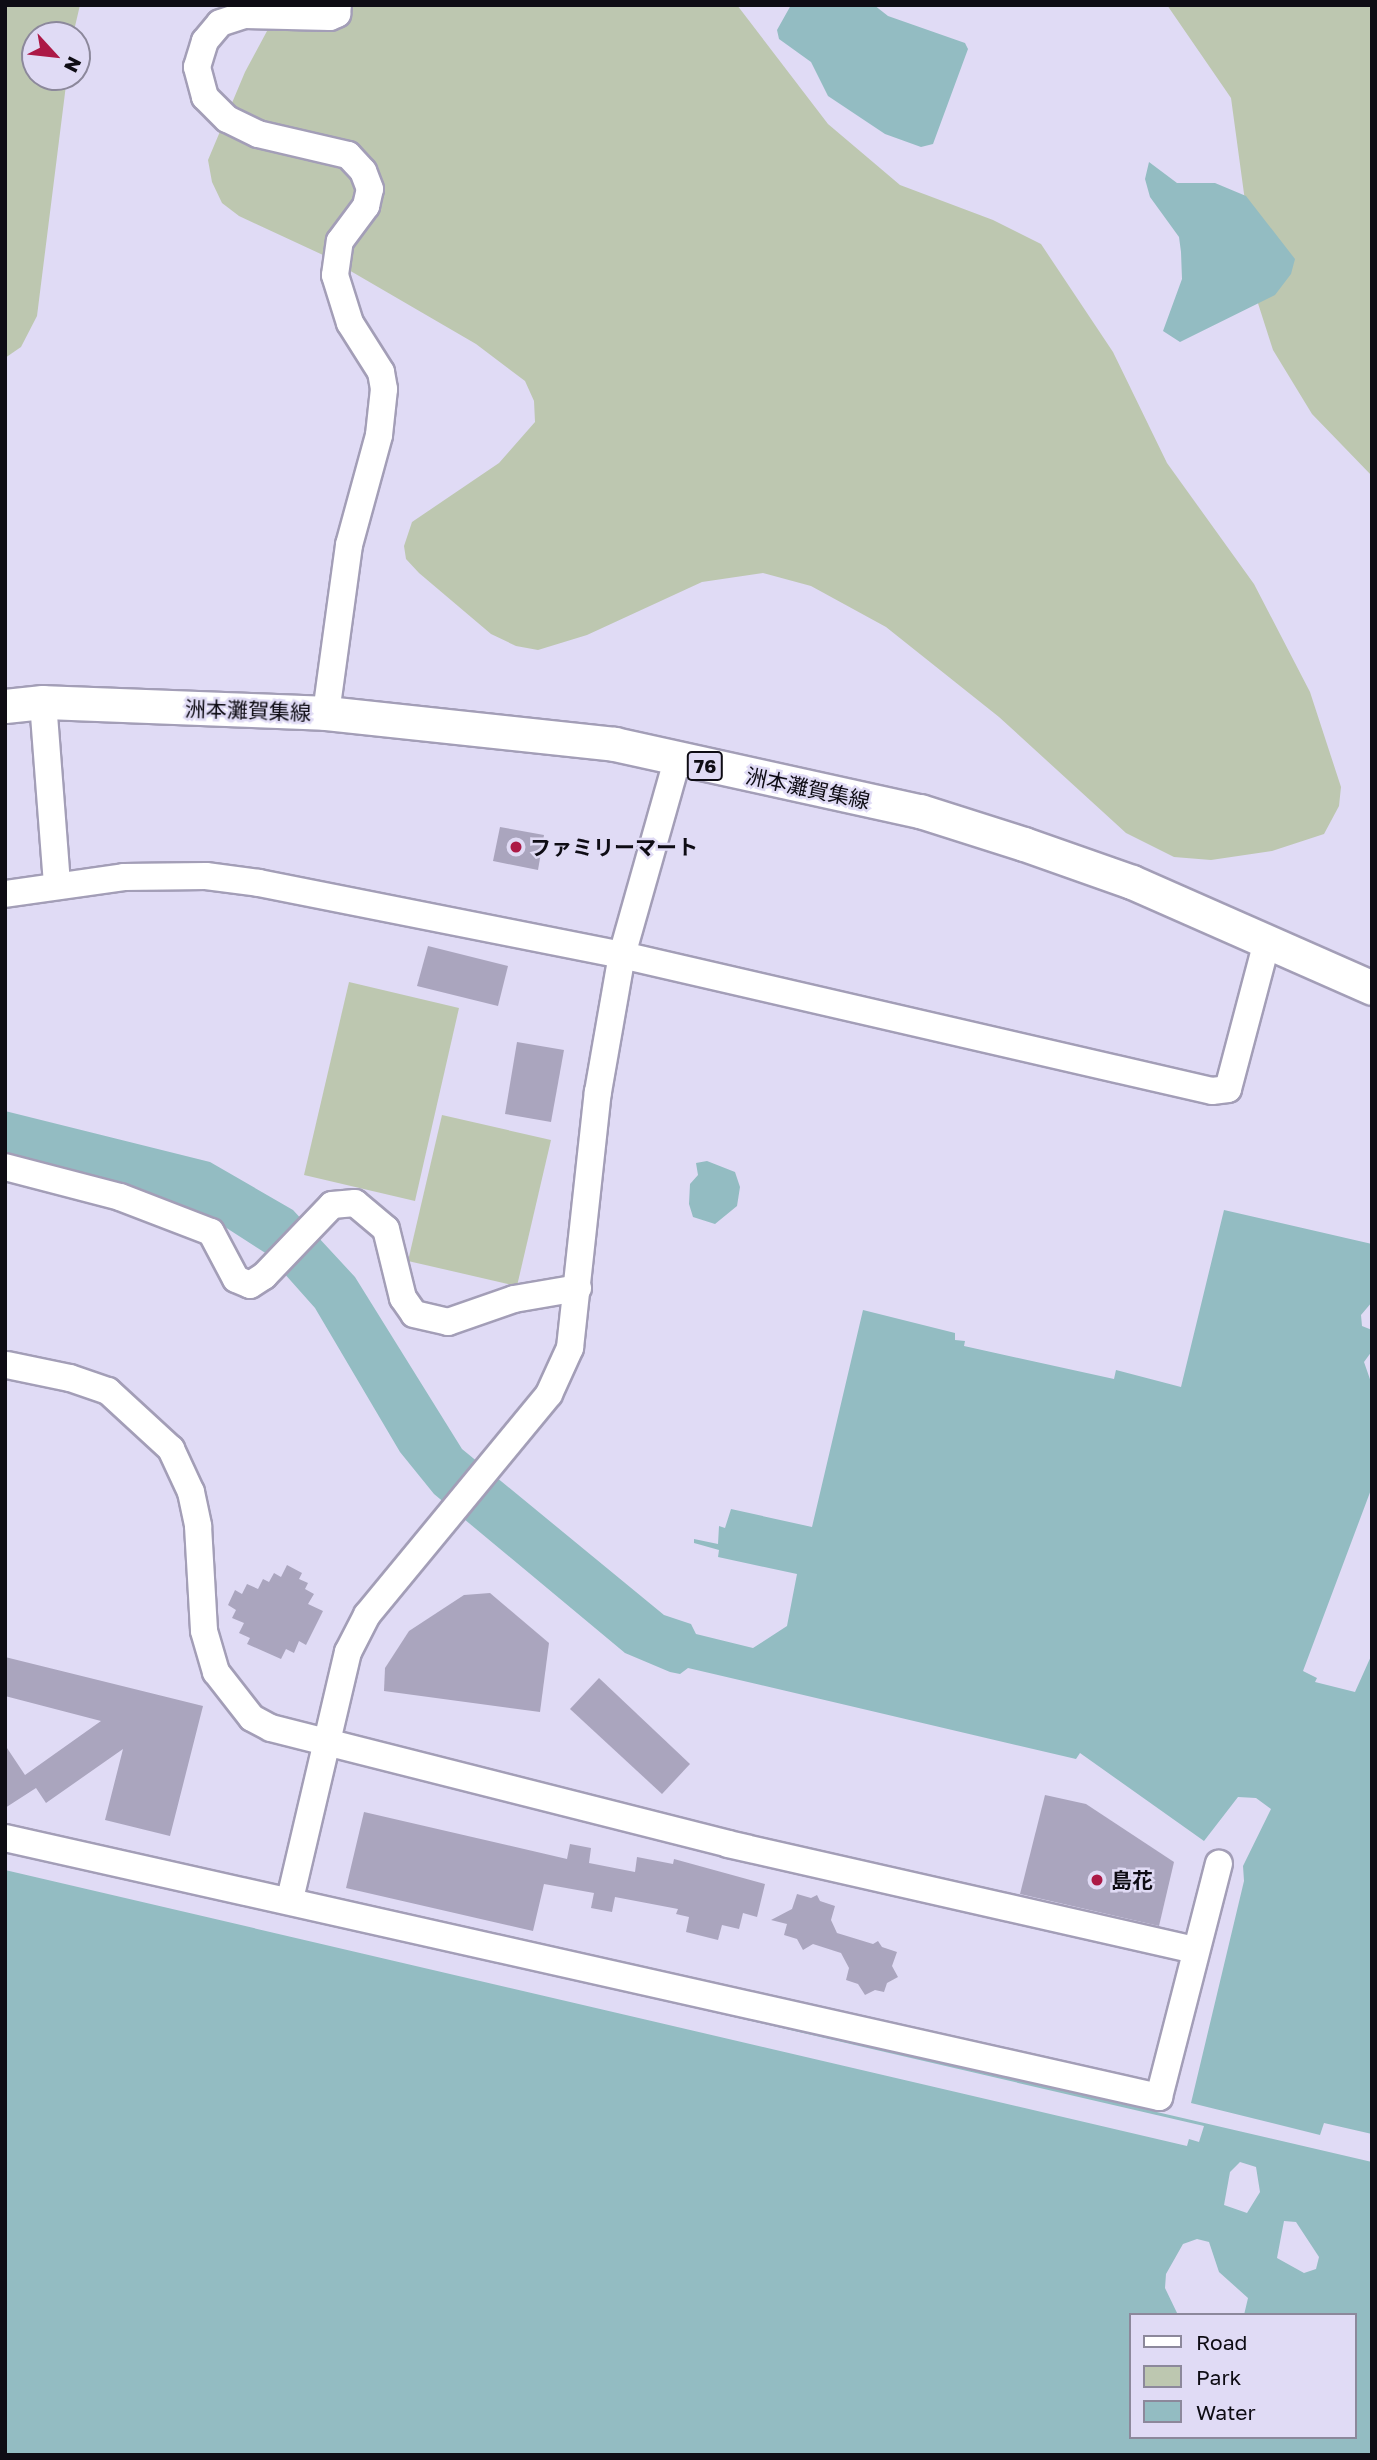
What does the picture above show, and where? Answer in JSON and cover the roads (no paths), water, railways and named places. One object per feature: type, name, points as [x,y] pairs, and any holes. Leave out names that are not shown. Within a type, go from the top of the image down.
[{"type":"main road","name":"洲本灘賀集線","points":[[5,706],[43,702],[326,713],[614,744],[677,760],[920,811],[1132,882],[1370,988]]},
{"type":"street","points":[[326,713],[349,545],[379,435],[384,389],[381,372],[350,323],[335,275],[340,241],[366,206],[370,189],[363,171],[348,155],[258,134],[227,119],[205,97],[197,67],[205,41],[220,23],[245,15],[330,17],[337,14],[338,5]]},
{"type":"street","points":[[43,702],[57,885]]},
{"type":"street","points":[[290,1899],[348,1652],[367,1615],[440,1521],[498,1457],[549,1394],[570,1348],[587,1182],[622,955],[677,760]]},
{"type":"street","points":[[5,894],[124,877],[206,876],[259,883],[622,955],[1212,1091],[1227,1089],[1267,941]]},
{"type":"street","points":[[5,1167],[120,1197],[211,1232],[236,1279],[250,1285],[264,1276],[332,1205],[355,1203],[386,1229],[403,1298],[414,1314],[448,1322],[514,1299],[578,1288]]},
{"type":"street","points":[[6,1364],[70,1378],[108,1391],[171,1449],[184,1472],[198,1526],[204,1631],[216,1672],[252,1718],[289,1735],[714,1841],[1193,1950]]},
{"type":"street","points":[[5,1838],[290,1899],[1159,2097],[1193,1950],[1219,1864]]},
{"type":"water","points":[[791,5],[874,5],[888,16],[965,43],[968,49],[933,144],[921,147],[885,134],[828,96],[811,62],[779,39],[777,30]]},
{"type":"water","points":[[1149,162],[1177,183],[1215,183],[1246,196],[1295,259],[1291,274],[1275,295],[1180,342],[1163,331],[1182,279],[1181,252],[1179,237],[1150,197],[1145,179]]},
{"type":"water","points":[[5,1111],[210,1162],[293,1210],[355,1277],[462,1449],[664,1615],[691,1624],[696,1634],[753,1648],[787,1626],[797,1574],[718,1557],[719,1550],[694,1543],[694,1539],[718,1544],[719,1526],[725,1528],[731,1509],[812,1527],[863,1310],[955,1333],[955,1340],[965,1341],[964,1346],[1114,1379],[1116,1370],[1181,1387],[1224,1210],[1372,1244],[1372,1302],[1361,1315],[1362,1326],[1372,1330],[1372,1351],[1364,1362],[1372,1385],[1372,1487],[1303,1671],[1317,1678],[1315,1682],[1355,1692],[1372,1654],[1372,2134],[1324,2123],[1320,2135],[1191,2103],[1244,1881],[1243,1866],[1271,1809],[1256,1798],[1238,1797],[1204,1841],[1080,1753],[1076,1759],[688,1668],[680,1674],[670,1672],[625,1653],[434,1494],[400,1452],[315,1308],[267,1254],[211,1218],[162,1199],[5,1159]]},
{"type":"water","points":[[707,1161],[735,1172],[740,1187],[737,1206],[715,1224],[693,1217],[689,1204],[690,1184],[698,1175],[696,1163]]},
{"type":"water","points":[[5,1844],[1372,2162],[1372,2455],[5,2455]],"holes":[[[1240,2162],[1256,2167],[1260,2192],[1247,2213],[1224,2205],[1230,2172]],[[1284,2221],[1296,2222],[1319,2257],[1316,2269],[1304,2273],[1277,2258]]]},
{"type":"place","name":"ファミリーマート","points":[[516,847]]},
{"type":"place","name":"島花","points":[[1097,1880]]}]
